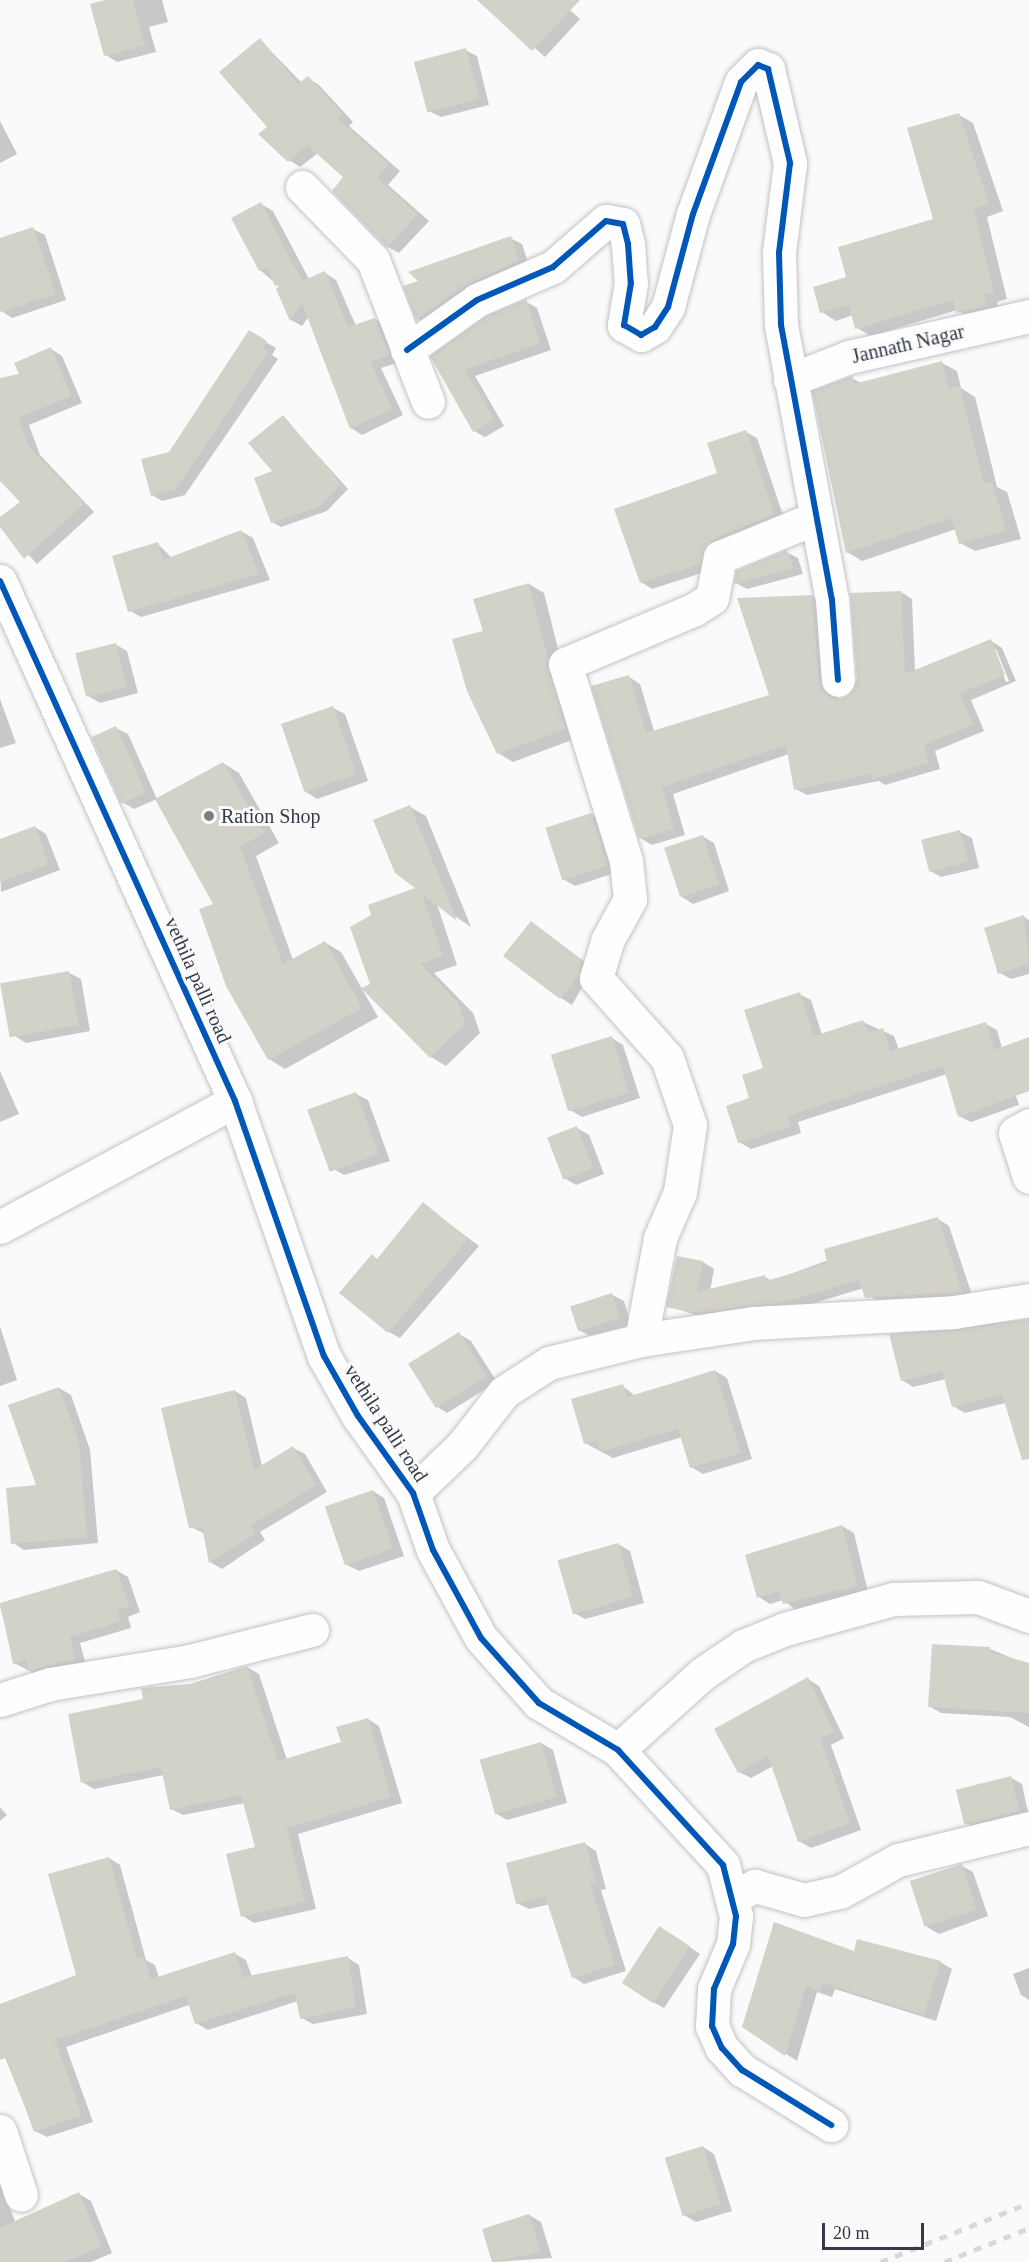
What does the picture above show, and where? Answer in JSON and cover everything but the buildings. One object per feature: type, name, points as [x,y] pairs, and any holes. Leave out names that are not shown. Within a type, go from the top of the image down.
[{"type":"street","points":[[407,350],[463,315],[477,300],[554,267],[606,221],[623,224],[628,244],[631,283],[624,325],[641,335],[655,327],[668,307],[693,214],[741,82],[758,65],[768,69],[775,85],[790,163],[779,253],[781,326],[832,600],[838,680]]},
{"type":"street","points":[[302,187],[374,260],[428,402]]},
{"type":"street","name":"Jannath Nagar","points":[[790,380],[849,357],[1029,316]]},
{"type":"street","points":[[641,1340],[660,1238],[680,1192],[690,1125],[667,1059],[596,978],[607,941],[630,899],[626,861],[565,664],[695,609],[712,598],[720,557],[815,518]]},
{"type":"street","name":"vethila palli road","points":[[0,581],[234,1101],[324,1356],[358,1416],[413,1493],[433,1550],[481,1638],[539,1703],[618,1750],[723,1865],[733,1897],[733,1944],[714,1989],[712,2026],[722,2048],[742,2070],[831,2125]]},
{"type":"street","points":[[0,1227],[234,1101]]},
{"type":"street","points":[[1029,1125],[1015,1133],[1029,1177]]},
{"type":"street","points":[[413,1493],[462,1446],[504,1392],[549,1363],[641,1340],[795,1319],[920,1315],[1029,1300]]},
{"type":"street","points":[[618,1750],[702,1674],[743,1646],[785,1629],[893,1599],[978,1597],[1029,1616]]},
{"type":"street","points":[[0,1700],[50,1684],[190,1661],[312,1630]]},
{"type":"street","points":[[733,1897],[755,1886],[804,1900],[840,1892],[898,1860],[1029,1828]]},
{"type":"street","points":[[0,2131],[21,2195]]},
{"type":"railway","points":[[880,2262],[1029,2203]]},
{"type":"railway","points":[[944,2262],[1029,2228]]},
{"type":"cycle path","points":[[407,350],[477,300],[553,267],[606,221],[623,224],[628,244],[631,283],[624,325],[641,335],[655,327],[668,307],[693,214],[741,82],[758,65],[768,69],[790,163],[779,253],[781,325],[832,600],[838,680]]},
{"type":"cycle path","points":[[0,581],[235,1101],[324,1356],[358,1416],[413,1493],[433,1550],[481,1638],[539,1703],[618,1750],[723,1865],[736,1916],[733,1944],[714,1989],[712,2026],[722,2048],[742,2070],[831,2125]]},
{"type":"place","name":"Ration Shop","points":[[209,816]]}]
